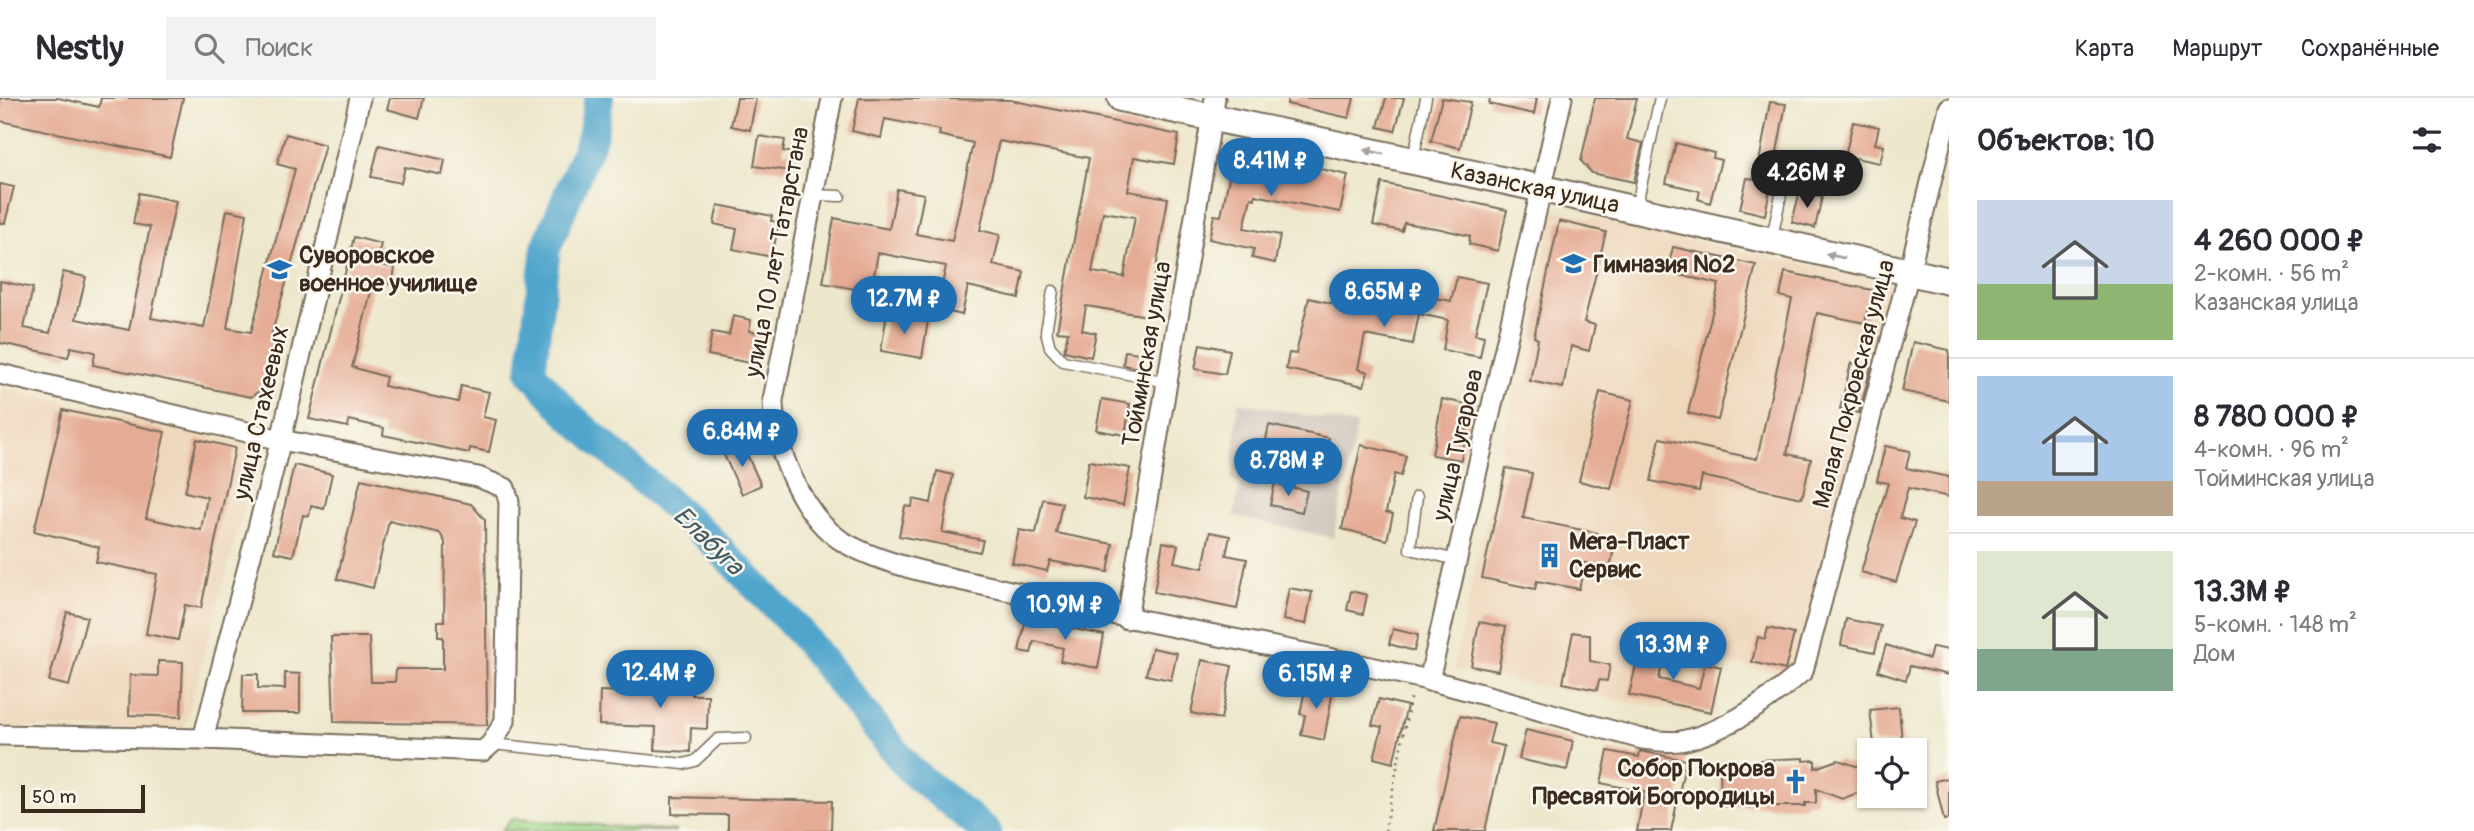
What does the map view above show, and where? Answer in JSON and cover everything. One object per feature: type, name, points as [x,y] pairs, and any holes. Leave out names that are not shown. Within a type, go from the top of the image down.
[{"type":"street","name":"улица Стахеевых","points":[[203,738],[281,440],[360,98]]},
{"type":"street","name":"улица 10 лет Татарстана","points":[[832,98],[773,400],[773,419],[788,466],[816,516],[827,530],[860,551],[870,556],[1127,619],[1421,679],[1642,739],[1680,741],[1706,733],[1766,702],[1803,671]]},
{"type":"street","name":"Казанская улица","points":[[1121,98],[1214,108],[1412,161],[1949,281]]},
{"type":"street","name":"улица Тугарова","points":[[1421,679],[1457,560],[1562,98]]},
{"type":"street","name":"Тойминская улица","points":[[1127,619],[1214,108]]},
{"type":"street","name":"Малая Покровская улица","points":[[1803,671],[1909,274],[1949,108]]},
{"type":"street","points":[[0,374],[281,440],[478,477],[505,488],[509,502],[505,721],[491,744],[483,751],[203,738],[0,735]]},
{"type":"lane","points":[[1412,161],[1426,98]]},
{"type":"lane","points":[[1636,210],[1660,98]]},
{"type":"lane","points":[[1772,242],[1788,160]]},
{"type":"lane","points":[[813,195],[839,196]]},
{"type":"lane","points":[[1053,291],[1046,331],[1050,347],[1063,361],[1167,382]]},
{"type":"lane","points":[[1417,497],[1410,549],[1457,560]]},
{"type":"lane","points":[[491,744],[684,764],[695,761],[718,738],[746,738]]},
{"type":"path","points":[[1385,831],[1421,679]]},
{"type":"shaded area","points":[[1554,210],[1897,285],[1794,675],[1725,663],[1713,717],[1453,670]]},
{"type":"shaded area","points":[[0,388],[261,446],[183,732],[0,726]]},
{"type":"shaded area","points":[[1238,402],[1357,425],[1333,538],[1234,516],[1240,484],[1232,479]]},
{"type":"green space","points":[[513,819],[677,831],[501,831]]},
{"type":"building","points":[[0,98],[58,98],[99,107],[101,98],[183,98],[170,157],[0,121]]},
{"type":"building","points":[[390,98],[424,98],[419,118],[387,109]]},
{"type":"building","points":[[737,98],[756,98],[750,130],[731,126]]},
{"type":"building","points":[[859,98],[1010,100],[1179,135],[1174,164],[1134,157],[1128,191],[1168,198],[1148,316],[1086,306],[1082,330],[1096,333],[1091,357],[1064,351],[1068,332],[1057,331],[1089,158],[999,141],[980,230],[1000,235],[993,265],[1024,272],[1019,298],[968,286],[962,315],[937,309],[946,266],[878,253],[871,292],[823,283],[834,218],[889,229],[897,189],[924,194],[916,234],[952,241],[973,143],[939,135],[940,130],[885,119],[881,138],[852,131]],"holes":[[[1103,212],[1135,217],[1124,277],[1092,272]]]},
{"type":"building","points":[[1288,98],[1354,98],[1349,118],[1287,104]]},
{"type":"building","points":[[1386,98],[1404,98],[1395,131],[1378,127]]},
{"type":"building","points":[[1442,98],[1471,102],[1460,148],[1431,141]]},
{"type":"building","points":[[1490,98],[1537,98],[1534,114],[1489,104]]},
{"type":"building","points":[[1595,98],[1637,98],[1627,139],[1643,143],[1634,182],[1592,173],[1581,161]]},
{"type":"building","points":[[1770,102],[1786,104],[1765,215],[1740,209],[1747,178],[1756,179]]},
{"type":"building","points":[[1853,122],[1879,127],[1875,144],[1884,146],[1880,163],[1845,156]]},
{"type":"building","points":[[286,134],[325,145],[271,336],[275,337],[262,389],[251,397],[93,365],[95,352],[71,347],[68,357],[0,343],[0,281],[33,288],[24,328],[50,333],[63,272],[86,277],[76,319],[129,330],[150,227],[133,224],[139,193],[176,201],[151,318],[204,328],[227,210],[247,214],[227,328],[251,332],[295,169],[277,164]]},
{"type":"building","points":[[759,136],[785,140],[783,151],[793,153],[790,171],[754,166]]},
{"type":"building","points":[[1676,143],[1714,153],[1713,158],[1721,160],[1710,203],[1698,199],[1700,191],[1666,183]]},
{"type":"building","points":[[379,145],[445,160],[442,175],[405,167],[401,183],[371,177]]},
{"type":"building","points":[[1235,150],[1348,175],[1340,212],[1255,195],[1255,199],[1251,198],[1244,228],[1280,235],[1275,263],[1252,258],[1254,249],[1209,239],[1214,215],[1221,216]]},
{"type":"building","points":[[1382,183],[1507,210],[1498,251],[1469,244],[1470,236],[1441,229],[1404,223],[1402,231],[1373,225]]},
{"type":"building","points":[[0,184],[14,187],[5,223],[0,223]]},
{"type":"building","points":[[1800,191],[1822,197],[1815,228],[1792,222]]},
{"type":"building","points":[[718,205],[772,216],[771,221],[779,222],[772,257],[733,249],[737,229],[714,224]]},
{"type":"building","points":[[1559,221],[1606,232],[1584,322],[1595,325],[1589,351],[1571,346],[1563,388],[1530,381],[1538,339],[1534,337]]},
{"type":"building","points":[[354,237],[381,244],[376,264],[395,268],[392,284],[374,280],[352,367],[386,377],[384,386],[458,402],[461,386],[489,392],[483,417],[496,420],[489,452],[470,448],[469,453],[383,435],[384,428],[349,420],[348,427],[309,419]]},
{"type":"building","points":[[1673,247],[1756,265],[1718,420],[1688,413],[1719,284],[1667,272]]},
{"type":"building","points":[[1785,272],[1877,291],[1873,309],[1868,308],[1865,323],[1817,313],[1787,454],[1811,459],[1802,498],[1702,476],[1699,491],[1651,481],[1660,438],[1757,459],[1792,299],[1780,296]]},
{"type":"building","points":[[1457,277],[1487,283],[1475,334],[1484,336],[1480,357],[1443,350],[1448,320],[1419,314],[1413,344],[1365,335],[1358,369],[1368,372],[1364,386],[1286,369],[1289,353],[1296,354],[1309,298],[1391,317],[1398,279],[1424,284],[1422,295],[1451,301]]},
{"type":"building","points":[[887,313],[928,320],[922,358],[881,351]]},
{"type":"building","points":[[733,316],[751,320],[749,331],[761,333],[756,364],[708,355],[712,332],[729,335]]},
{"type":"building","points":[[1913,342],[1949,350],[1949,401],[1902,391]]},
{"type":"building","points":[[1200,344],[1230,350],[1225,374],[1195,369]]},
{"type":"building","points":[[1125,351],[1140,353],[1138,368],[1123,365]]},
{"type":"building","points":[[1851,363],[1871,367],[1859,413],[1840,409]]},
{"type":"building","points":[[1600,392],[1633,400],[1611,489],[1579,481]]},
{"type":"building","points":[[1102,399],[1130,404],[1125,435],[1096,430]]},
{"type":"building","points":[[1442,399],[1471,405],[1461,460],[1432,455]]},
{"type":"building","points":[[63,410],[165,432],[146,518],[201,530],[207,497],[185,492],[197,439],[235,448],[201,608],[185,605],[178,640],[146,634],[157,574],[96,562],[99,547],[34,531]]},
{"type":"building","points":[[1269,425],[1329,438],[1323,467],[1263,454]]},
{"type":"building","points":[[742,444],[761,485],[742,494],[723,453]]},
{"type":"building","points":[[1361,445],[1406,456],[1401,476],[1394,474],[1386,512],[1393,514],[1387,540],[1342,529]]},
{"type":"building","points":[[1885,446],[1910,451],[1906,468],[1949,477],[1949,497],[1908,488],[1900,518],[1915,522],[1896,582],[1861,572],[1888,483],[1877,481]]},
{"type":"building","points":[[1089,461],[1130,468],[1123,505],[1083,497]]},
{"type":"building","points":[[294,465],[332,474],[324,509],[311,506],[309,516],[303,515],[293,556],[274,552]]},
{"type":"building","name":"Мега-Пласт Сервис","points":[[1506,468],[1532,473],[1523,518],[1597,533],[1595,544],[1614,548],[1610,568],[1585,563],[1579,589],[1537,581],[1535,589],[1482,578]]},
{"type":"building","points":[[937,471],[953,475],[942,532],[983,540],[980,552],[899,536],[905,506],[912,507],[913,499],[931,503]]},
{"type":"building","points":[[361,479],[471,504],[485,520],[487,725],[334,722],[331,637],[369,637],[371,682],[395,682],[396,669],[443,669],[443,637],[438,637],[438,621],[444,621],[445,542],[440,533],[389,521],[373,588],[337,579]]},
{"type":"building","points":[[1275,483],[1307,491],[1302,512],[1270,505]]},
{"type":"building","points":[[1043,499],[1062,503],[1056,533],[1113,544],[1108,572],[1050,561],[1047,571],[1012,563],[1019,530],[1036,533]]},
{"type":"building","points":[[1210,532],[1230,536],[1226,555],[1247,559],[1237,609],[1154,592],[1163,542],[1178,545],[1174,562],[1203,568]]},
{"type":"building","points":[[1289,588],[1312,592],[1306,624],[1283,620]]},
{"type":"building","points":[[1351,591],[1367,595],[1363,614],[1347,610]]},
{"type":"building","points":[[67,612],[87,617],[69,686],[49,681]]},
{"type":"building","points":[[1026,619],[1104,635],[1098,668],[1060,661],[1063,648],[1034,641],[1031,653],[1019,651]]},
{"type":"building","points":[[1846,619],[1881,626],[1875,652],[1841,645]]},
{"type":"building","points":[[1479,622],[1506,627],[1498,671],[1471,666]]},
{"type":"building","points":[[1768,628],[1794,634],[1785,670],[1752,662],[1758,637],[1765,639]]},
{"type":"building","points":[[1393,629],[1418,635],[1414,651],[1389,644]]},
{"type":"building","points":[[1573,632],[1590,635],[1590,661],[1610,665],[1607,681],[1599,680],[1597,690],[1563,683]]},
{"type":"building","points":[[1653,634],[1668,637],[1659,679],[1699,688],[1705,663],[1721,667],[1711,712],[1629,695],[1637,661],[1647,663]]},
{"type":"building","points":[[1886,645],[1929,659],[1932,647],[1949,650],[1949,675],[1910,666],[1906,680],[1878,671]]},
{"type":"building","points":[[1152,648],[1177,653],[1171,680],[1146,675]]},
{"type":"building","points":[[1202,660],[1232,666],[1221,719],[1191,713]]},
{"type":"building","points":[[158,661],[183,662],[181,717],[129,715],[130,675],[158,676]]},
{"type":"building","points":[[658,671],[693,672],[692,695],[708,695],[707,729],[691,728],[690,752],[655,750],[656,727],[599,725],[600,691],[657,693]]},
{"type":"building","points":[[285,673],[300,674],[300,713],[242,713],[243,674],[258,674],[258,688],[285,689]]},
{"type":"building","points":[[1306,685],[1333,690],[1324,740],[1301,735],[1305,715],[1300,714]]},
{"type":"building","points":[[1379,699],[1407,706],[1393,763],[1374,758],[1382,727],[1372,725]]},
{"type":"building","points":[[1899,707],[1902,738],[1873,738],[1870,710]]},
{"type":"building","points":[[1460,716],[1494,723],[1489,743],[1504,746],[1485,831],[1434,831]]},
{"type":"building","points":[[1526,730],[1573,741],[1567,770],[1519,759]]},
{"type":"building","points":[[1608,751],[1639,757],[1640,751],[1686,760],[1671,831],[1637,831],[1644,792],[1601,783]]},
{"type":"building","name":"Собор Покрова Пресвятой Богородицы","points":[[1804,758],[1804,761],[1815,760],[1815,768],[1838,760],[1857,766],[1857,793],[1842,799],[1816,789],[1816,803],[1805,803],[1805,806],[1721,806],[1720,766],[1760,764],[1760,760]]},
{"type":"building","points":[[1949,778],[1949,819],[1944,820],[1935,781]]},
{"type":"building","points":[[672,797],[832,801],[831,831],[728,831],[728,815],[672,814]]},
{"type":"waterway","name":"Елабуга","points":[[599,98],[592,137],[546,248],[531,372],[569,415],[707,536],[798,630],[910,770],[986,831]]},
{"type":"place","name":"Гимназия №2","points":[[1573,264]]},
{"type":"place","name":"Суворовское военное училище","points":[[279,269]]},
{"type":"place","name":"Мега-Пласт Сервис","points":[[1549,555]]},
{"type":"place","name":"Собор Покрова Пресвятой Богородицы","points":[[1795,782]]}]
